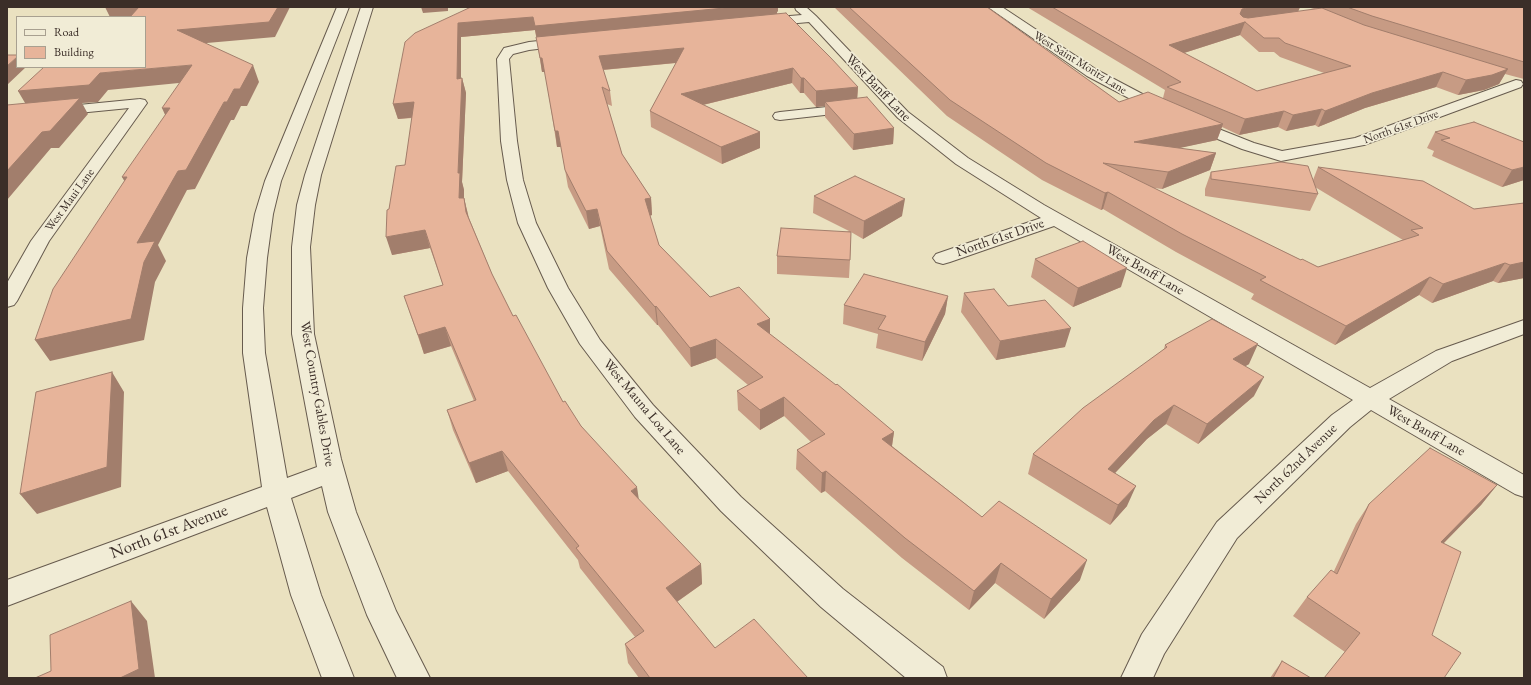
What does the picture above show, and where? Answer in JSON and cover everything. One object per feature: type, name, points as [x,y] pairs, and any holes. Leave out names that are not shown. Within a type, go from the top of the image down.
[{"type":"street","points":[[338,678],[306,595],[276,493],[254,353],[253,308],[257,258],[264,214],[273,181],[343,7]]},
{"type":"street","name":"West Country Gables Drive","points":[[367,7],[313,175],[306,206],[301,247],[303,334],[315,400],[331,472],[342,512],[382,615],[414,678]]},
{"type":"street","name":"West Saint Moritz Lane","points":[[994,7],[1092,73],[1133,96],[1177,117],[1248,146],[1281,156]]},
{"type":"street","points":[[757,23],[805,12]]},
{"type":"street","name":"West Banff Lane","points":[[805,12],[880,105],[902,115],[962,161],[1056,219],[1524,487]]},
{"type":"street","name":"West Mauna Loa Lane","points":[[576,41],[529,46],[508,50],[503,59],[509,141],[515,180],[527,223],[558,288],[592,344],[644,411],[731,504],[832,598],[931,678]]},
{"type":"street","points":[[1493,77],[1520,85]]},
{"type":"street","name":"North 61st Drive","points":[[1281,156],[1358,142],[1520,85]]},
{"type":"street","name":"West Maui Lane","points":[[7,116],[140,103],[40,241],[7,300]]},
{"type":"street","points":[[780,116],[880,105]]},
{"type":"street","name":"North 61st Drive","points":[[944,258],[1056,219]]},
{"type":"street","name":"North 62nd Avenue","points":[[1137,678],[1153,644],[1227,530],[1341,421],[1370,399],[1444,356],[1524,327]]},
{"type":"street","name":"North 61st Avenue","points":[[7,593],[331,472]]},
{"type":"building","points":[[139,7],[278,7],[269,22],[177,30],[253,65],[240,89],[234,89],[227,102],[224,102],[186,170],[178,171],[137,243],[155,241],[144,262],[131,319],[35,340],[53,289],[127,177],[122,177],[170,108],[162,108],[192,65],[100,73],[89,85],[18,91],[43,68],[146,68],[146,16],[131,16]]},
{"type":"building","points":[[471,7],[735,7],[535,26],[533,17],[458,23],[457,79],[462,78],[458,173],[460,173],[459,198],[464,198],[466,212],[492,274],[513,316],[516,315],[563,402],[565,401],[581,426],[637,487],[631,491],[701,564],[666,588],[715,648],[754,619],[808,678],[650,678],[625,644],[644,631],[576,548],[579,546],[502,451],[469,463],[447,410],[476,400],[445,327],[418,335],[404,296],[443,285],[425,230],[386,237],[387,210],[389,209],[396,166],[405,165],[414,102],[393,104],[405,42],[415,33]]},
{"type":"building","points":[[849,7],[987,7],[1119,102],[1148,92],[1223,124],[1134,142],[1216,153],[1168,172],[1103,163],[1318,267],[1419,235],[1411,230],[1423,228],[1318,167],[1423,181],[1474,209],[1524,203],[1524,262],[1510,265],[1505,263],[1443,284],[1430,277],[1346,326],[1260,280],[1266,277],[1182,234],[1108,192],[1105,193],[1046,163],[950,100]]},
{"type":"building","points":[[1052,7],[1251,7],[1242,9],[1240,14],[1243,17],[1248,18],[1322,8],[1364,25],[1508,69],[1492,75],[1466,80],[1443,72],[1372,93],[1325,111],[1322,109],[1293,115],[1284,111],[1245,119],[1167,87],[1181,82]],"holes":[[[1245,22],[1264,38],[1279,38],[1285,43],[1351,66],[1257,91],[1169,45]]]},
{"type":"building","points":[[1347,7],[1524,7],[1524,62],[1372,16]]},
{"type":"building","points":[[786,13],[858,87],[816,91],[804,78],[801,78],[793,68],[681,94],[760,132],[721,147],[650,111],[684,48],[599,56],[610,91],[602,87],[622,154],[651,198],[645,199],[659,245],[710,297],[739,287],[770,319],[757,324],[836,385],[837,384],[894,432],[882,439],[982,517],[999,501],[1087,560],[1051,599],[1001,563],[974,591],[905,538],[826,471],[822,473],[797,450],[825,434],[784,397],[760,410],[737,391],[763,377],[716,339],[690,348],[656,306],[655,307],[607,251],[597,209],[586,211],[565,170],[558,131],[555,131],[542,58],[540,58],[536,37]]},
{"type":"building","points":[[7,55],[16,55],[16,58],[7,66]]},
{"type":"building","points":[[867,97],[894,128],[854,134],[825,102]]},
{"type":"building","points":[[80,98],[50,131],[42,132],[7,171],[7,105]]},
{"type":"building","points":[[1474,122],[1524,142],[1524,167],[1512,170],[1441,140],[1450,138],[1435,132]]},
{"type":"building","points":[[1281,162],[1308,166],[1318,194],[1211,179],[1211,172]]},
{"type":"building","points":[[855,176],[905,199],[864,221],[814,196]]},
{"type":"building","points":[[781,228],[851,232],[850,260],[777,256]]},
{"type":"building","points":[[1083,241],[1127,268],[1078,288],[1035,259]]},
{"type":"building","points":[[864,274],[948,296],[925,342],[878,329],[886,316],[844,305]]},
{"type":"building","points":[[994,289],[1008,306],[1045,300],[1071,328],[1000,341],[964,293]]},
{"type":"building","points":[[1212,319],[1258,344],[1233,359],[1264,377],[1207,424],[1174,405],[1154,420],[1108,469],[1136,486],[1118,505],[1033,454],[1083,408],[1167,347],[1165,345]]},
{"type":"building","points":[[112,372],[107,467],[20,494],[36,392]]},
{"type":"building","points":[[1430,448],[1497,485],[1441,542],[1461,552],[1432,635],[1461,653],[1444,678],[1324,678],[1360,633],[1307,597],[1331,570],[1337,574],[1369,504]]},
{"type":"building","points":[[131,601],[139,669],[120,678],[35,678],[51,671],[50,635]]},
{"type":"building","points":[[1282,661],[1311,678],[1273,678]]}]
